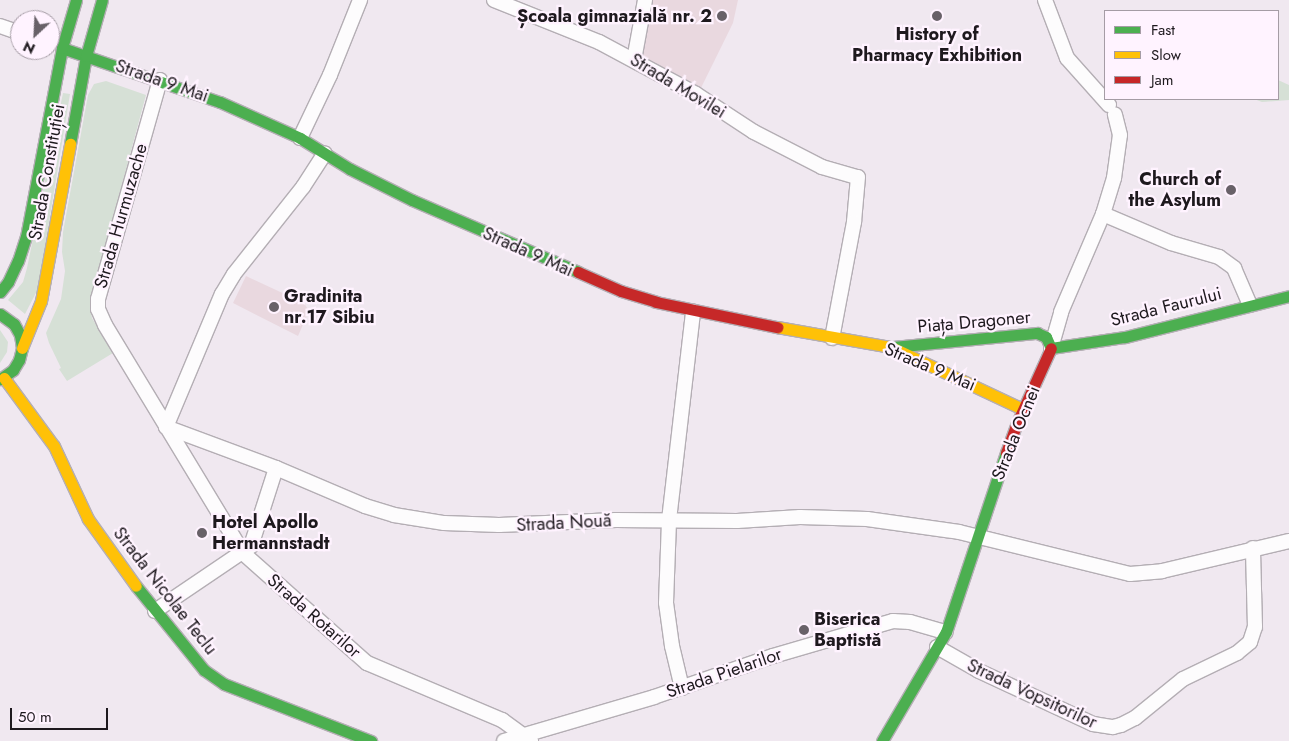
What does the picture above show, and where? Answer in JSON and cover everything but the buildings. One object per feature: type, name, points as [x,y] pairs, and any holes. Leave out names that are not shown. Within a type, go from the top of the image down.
[{"type":"street","name":"Strada Constituției","points":[[60,37],[76,0]]},
{"type":"street","name":"Strada Constituției","points":[[2,378],[13,370],[20,360],[22,348],[41,301],[86,56],[102,0]]},
{"type":"street","points":[[300,138],[330,75],[360,0]]},
{"type":"street","name":"Strada Movilei","points":[[494,0],[573,30],[634,60],[696,94],[762,136],[822,167],[858,178],[854,222],[832,338]]},
{"type":"street","points":[[634,60],[645,0]]},
{"type":"street","name":"Strada Ocnei","points":[[882,741],[946,632],[977,536],[1023,409],[1051,348],[1068,293],[1102,214],[1118,159],[1120,134],[1112,110],[1067,58],[1045,0]]},
{"type":"street","name":"Strada 9 Mai","points":[[60,47],[220,102],[300,138],[350,169],[412,200],[594,280],[639,296],[693,311],[832,338],[891,347],[1023,409]]},
{"type":"street","name":"Strada Constituției","points":[[0,292],[18,261],[26,237],[54,60]]},
{"type":"street","name":"Strada Hurmuzache","points":[[160,80],[98,298],[101,317],[166,427]]},
{"type":"street","points":[[166,427],[222,294],[234,274],[303,187],[324,154]]},
{"type":"street","points":[[1102,214],[1171,243],[1219,256],[1234,268],[1250,304]]},
{"type":"street","name":"Strada Faurului","points":[[1051,348],[1125,336],[1289,296]]},
{"type":"street","points":[[682,688],[667,620],[669,520],[693,311]]},
{"type":"street","points":[[0,314],[14,324],[20,335],[22,348]]},
{"type":"street","name":"Piața Dragoner","points":[[891,347],[1037,333],[1048,339],[1051,348]]},
{"type":"street","name":"Strada Nicolae Teclu","points":[[2,378],[54,446],[98,535],[155,611],[204,670],[217,680],[371,741]]},
{"type":"street","name":"Strada Nouă","points":[[166,427],[276,468],[365,506],[419,520],[499,525],[616,520],[832,517],[912,524],[977,536],[1130,574],[1162,571],[1289,541]]},
{"type":"street","name":"Strada Rotarilor","points":[[166,427],[243,553],[367,662],[502,720],[527,738]]},
{"type":"street","points":[[155,611],[243,553],[254,542],[276,468]]},
{"type":"street","name":"Strada Vopsitorilor","points":[[937,647],[979,671],[1092,724],[1113,727],[1122,725],[1135,718],[1183,679],[1236,652],[1250,642],[1255,627],[1253,548]]},
{"type":"street","name":"Strada Pielarilor","points":[[504,741],[527,738],[682,688],[773,656],[892,621],[910,622],[946,632]]},
{"type":"shaded area","points":[[649,0],[738,0],[733,23],[700,90],[638,59]]},
{"type":"shaded area","points":[[1279,80],[1289,85],[1289,100],[1262,102],[1257,100],[1279,100]]},
{"type":"shaded area","points":[[106,81],[146,95],[90,304],[92,318],[113,353],[67,381],[59,369],[61,368],[46,333],[61,299],[65,271],[62,252],[63,232],[88,95],[94,84]]},
{"type":"shaded area","points":[[63,93],[70,94],[38,289],[25,314],[8,300],[23,282],[27,268]]},
{"type":"shaded area","name":"Gradinita nr.17 Sibiu","points":[[246,276],[304,303],[309,311],[298,336],[233,303]]},
{"type":"shaded area","points":[[0,330],[8,342],[7,352],[0,363]]},
{"type":"traffic: fast","points":[[0,292],[8,282],[18,261],[26,237],[62,48],[76,0]]},
{"type":"traffic: fast","points":[[70,144],[86,56],[102,0]]},
{"type":"traffic: fast","points":[[62,48],[220,102],[300,138],[350,169],[412,200],[578,272]]},
{"type":"traffic: fast","points":[[1051,348],[1125,337],[1289,296]]},
{"type":"traffic: fast","points":[[0,314],[14,324],[20,335],[22,348],[19,360],[13,370],[0,379]]},
{"type":"traffic: fast","points":[[893,347],[1037,333],[1046,337],[1051,348]]},
{"type":"traffic: fast","points":[[882,741],[946,632],[1006,453]]},
{"type":"traffic: fast","points":[[136,586],[204,670],[224,684],[371,741]]},
{"type":"traffic: slow","points":[[22,348],[41,301],[70,144]]},
{"type":"traffic: slow","points":[[777,327],[891,347],[1023,409]]},
{"type":"traffic: slow","points":[[4,378],[54,446],[88,519],[136,586]]},
{"type":"traffic: jam","points":[[578,272],[621,291],[656,302],[777,327]]},
{"type":"traffic: jam","points":[[1006,453],[1017,423],[1051,348]]},
{"type":"place","name":"Școala gimnazială nr. 2","points":[[722,16]]},
{"type":"place","name":"History of Pharmacy Exhibition","points":[[937,16]]},
{"type":"place","name":"Church of the Asylum","points":[[1231,190]]},
{"type":"place","name":"Gradinita nr.17 Sibiu","points":[[274,307]]},
{"type":"place","name":"Hotel Apollo Hermannstadt","points":[[202,533]]},
{"type":"place","name":"Biserica Baptistă","points":[[804,630]]}]
